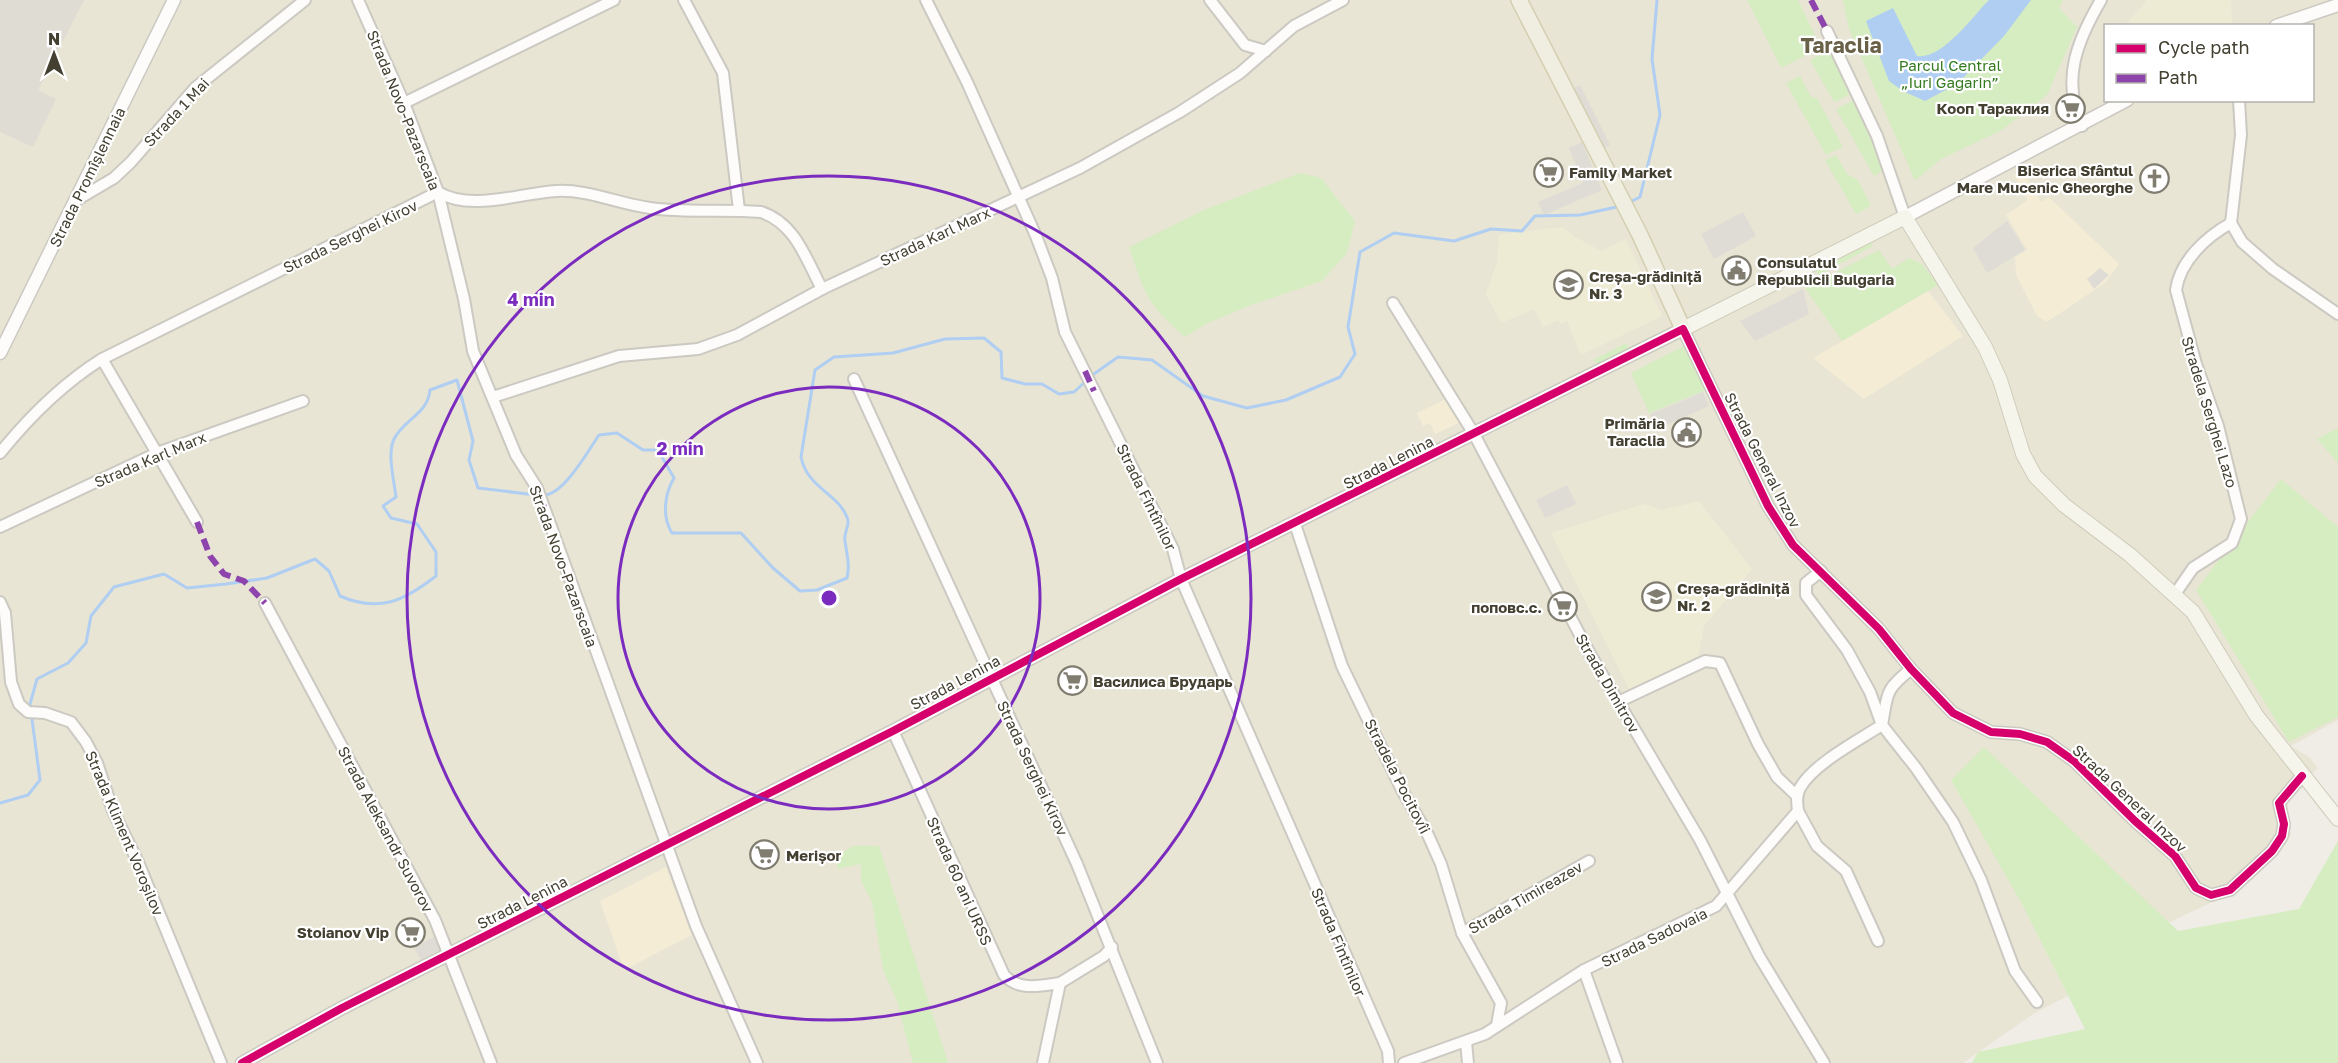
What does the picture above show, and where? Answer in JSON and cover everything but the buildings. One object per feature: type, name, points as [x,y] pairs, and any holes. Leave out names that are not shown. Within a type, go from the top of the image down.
[{"type":"main road","name":"Strada General Inzov","points":[[1518,0],[1640,235],[1683,329]]},
{"type":"main road","name":"Strada Lenina","points":[[1683,329],[1905,217]]},
{"type":"main road","points":[[1905,217],[1985,347],[2000,380],[2023,454],[2035,476],[2064,505],[2175,594],[2205,628],[2256,715],[2338,819]]},
{"type":"street","name":"Strada Promîșlennaia","points":[[0,353],[174,0]]},
{"type":"street","name":"Strada 1 Mai","points":[[75,201],[114,178],[131,162],[195,88],[305,0]]},
{"type":"street","name":"Strada Novo-Pazarscaia","points":[[358,0],[404,103],[438,192],[464,299],[473,351],[516,455],[537,488],[696,926],[756,1063]]},
{"type":"street","points":[[404,103],[614,0]]},
{"type":"street","points":[[684,0],[723,73],[739,210]]},
{"type":"street","name":"Strada Fîntînilor","points":[[926,0],[967,82],[1036,236],[1052,278],[1065,332],[1173,549],[1180,579],[1388,1051],[1389,1063]]},
{"type":"street","points":[[1210,0],[1245,45],[1266,51]]},
{"type":"street","name":"Strada Karl Marx","points":[[493,397],[537,380],[619,356],[678,352],[710,346],[822,289],[1018,198],[1180,112],[1240,73],[1294,26],[1343,0]]},
{"type":"street","points":[[2082,126],[2074,108],[2071,67],[2084,29],[2101,0]]},
{"type":"street","points":[[2280,24],[2323,5],[2338,5]]},
{"type":"street","points":[[1827,32],[1877,136],[1905,217]]},
{"type":"street","name":"Strada Lenina","points":[[1905,217],[2082,126],[2124,102]]},
{"type":"street","points":[[2239,102],[2241,135],[2231,223],[2242,242],[2273,269],[2338,314]]},
{"type":"street","points":[[438,192],[447,197],[476,200],[574,190],[628,205],[654,209],[761,212],[786,225],[822,289]]},
{"type":"street","name":"Strada Serghei Kirov","points":[[0,453],[31,415],[78,375],[102,359],[438,192]]},
{"type":"street","name":"Stradela Serghei Lazo","points":[[2175,594],[2193,568],[2232,543],[2241,519],[2218,426],[2196,364],[2176,290],[2177,279],[2204,241],[2231,223]]},
{"type":"street","name":"Strada Dimitrov","points":[[1393,303],[1474,434],[1512,510],[1618,702],[1700,840],[1759,956],[1824,1063]]},
{"type":"street","name":"Strada Lenina","points":[[242,1063],[342,1008],[893,730],[1180,579],[1295,524],[1683,329]]},
{"type":"street","name":"Strada General Inzov","points":[[1683,329],[1779,527],[1793,545],[1879,628],[1911,669],[1953,713],[1972,725],[1991,732],[2020,734],[2047,742],[2074,761],[2135,821],[2175,856],[2196,888],[2204,894],[2218,894],[2230,890],[2272,851],[2282,836],[2284,824],[2279,803],[2302,776]]},
{"type":"street","points":[[102,359],[197,522]]},
{"type":"street","name":"Strada Serghei Kirov","points":[[854,379],[992,677],[1112,947],[1157,1063]]},
{"type":"street","name":"Strada Karl Marx","points":[[0,527],[157,453],[303,401]]},
{"type":"street","name":"Stradela Pocitovîi","points":[[1295,524],[1342,666],[1441,864],[1462,933],[1501,1003],[1497,1025]]},
{"type":"street","points":[[1821,571],[1806,583],[1804,588],[1806,595],[1848,650],[1870,692],[1882,725],[1916,768],[1953,822],[1981,879],[2015,971],[2037,1002]]},
{"type":"street","name":"Strada Kliment Voroșilov","points":[[0,602],[5,613],[10,682],[19,704],[28,712],[45,712],[71,723],[86,742],[98,763],[113,811],[138,862],[221,1063]]},
{"type":"street","name":"Strada Aleksandr Suvorov","points":[[265,603],[435,920],[491,1063]]},
{"type":"street","points":[[1618,702],[1705,661],[1716,661],[1723,666],[1734,694],[1777,777],[1797,796]]},
{"type":"street","points":[[1878,941],[1846,872],[1817,846],[1798,811],[1797,796],[1799,789],[1816,770],[1882,725],[1886,695],[1893,683],[1911,669]]},
{"type":"street","name":"Strada 60 ani URSS","points":[[893,730],[1004,975],[1011,984],[1022,986],[1060,983]]},
{"type":"street","name":"Strada Sadovaia","points":[[1404,1063],[1466,1042],[1584,970],[1702,915],[1727,897],[1798,811]]},
{"type":"street","name":"Strada Timireazev","points":[[1462,933],[1589,861]]},
{"type":"street","points":[[1043,1063],[1060,983],[1104,956],[1112,947]]},
{"type":"street","points":[[1584,970],[1617,1063]]},
{"type":"street","points":[[1466,1042],[1468,1063]]},
{"type":"shaded area","points":[[0,0],[2338,0],[2338,720],[2291,746],[2309,757],[2318,768],[2287,797],[2291,836],[2235,891],[2164,925],[2171,942],[2033,1014],[1963,1063],[0,1063]]},
{"type":"shaded area","points":[[0,0],[84,0],[38,90],[56,99],[33,147],[0,132]]},
{"type":"shaded area","points":[[2147,0],[2231,0],[2232,24],[2127,24]]},
{"type":"shaded area","points":[[1580,85],[1610,145],[1602,149],[1572,89]]},
{"type":"shaded area","points":[[1582,142],[1602,190],[1544,215],[1538,202],[1583,183],[1569,148]]},
{"type":"shaded area","points":[[2022,170],[2041,202],[2049,197],[2119,264],[2105,283],[2047,322],[2037,316],[2016,275],[2015,257],[2027,250],[2006,215],[2028,200],[2014,175]]},
{"type":"shaded area","points":[[1743,212],[1756,236],[1714,259],[1701,234]]},
{"type":"shaded area","points":[[2007,221],[2025,250],[1987,273],[1973,248]]},
{"type":"shaded area","name":"Creșa-grădiniță Nr. 3","points":[[1562,227],[1601,251],[1626,239],[1662,316],[1581,355],[1567,321],[1561,324],[1558,320],[1543,327],[1534,309],[1501,323],[1486,294],[1497,262],[1499,235]]},
{"type":"shaded area","points":[[2100,268],[2109,275],[2094,289],[2087,279]]},
{"type":"shaded area","points":[[1803,289],[1809,314],[1755,341],[1740,321]]},
{"type":"shaded area","points":[[1928,291],[1963,336],[1864,399],[1813,358]]},
{"type":"shaded area","points":[[1703,392],[1709,406],[1657,429],[1650,414]]},
{"type":"shaded area","points":[[1448,398],[1463,421],[1435,434],[1430,423],[1423,426],[1417,413]]},
{"type":"shaded area","points":[[1567,485],[1576,504],[1545,518],[1536,500]]},
{"type":"shaded area","name":"Creșa-grădiniță Nr. 2","points":[[1699,501],[1752,569],[1704,626],[1698,656],[1630,691],[1551,533],[1644,504],[1662,510]]},
{"type":"shaded area","points":[[666,867],[692,935],[624,970],[600,901]]},
{"type":"shaded area","points":[[437,935],[440,950],[421,960],[414,948]]},
{"type":"green space","points":[[1747,0],[1798,0],[1821,48],[1781,68]]},
{"type":"green space","name":"Parcul Central „Iuri Gagarin”","points":[[1843,0],[2063,0],[2059,8],[2077,27],[2047,95],[2002,130],[1941,159],[1915,181],[1849,29]]},
{"type":"green space","points":[[1832,49],[1851,94],[1834,102],[1810,60]]},
{"type":"green space","points":[[1800,76],[1811,97],[1817,98],[1843,147],[1826,155],[1786,83]]},
{"type":"green space","points":[[1854,100],[1884,170],[1874,176],[1836,109]]},
{"type":"green space","points":[[1836,155],[1847,174],[1858,180],[1871,206],[1856,214],[1825,160]]},
{"type":"green space","points":[[1300,173],[1321,178],[1355,221],[1347,253],[1322,281],[1251,305],[1208,323],[1185,337],[1162,316],[1148,297],[1129,247],[1206,209]]},
{"type":"green space","points":[[1871,243],[1873,246],[1819,275],[1816,271]]},
{"type":"green space","points":[[1879,250],[1892,269],[1909,258],[1922,264],[1938,285],[1842,341],[1805,288]]},
{"type":"green space","points":[[1626,343],[1630,349],[1600,365],[1593,360]]},
{"type":"green space","points":[[1686,345],[1706,390],[1649,413],[1631,373]]},
{"type":"green space","points":[[2338,428],[2338,463],[2317,439]]},
{"type":"green space","points":[[2281,479],[2338,527],[2338,717],[2289,742],[2196,590]]},
{"type":"green space","points":[[1984,747],[2178,931],[2299,909],[2338,841],[2338,1063],[1972,1063],[1978,1052],[2085,1029],[2022,904],[1951,780]]},
{"type":"green space","points":[[853,846],[879,846],[948,1063],[913,1063],[897,1001],[883,970],[872,902],[861,881],[861,864],[837,869],[837,856]]},
{"type":"water","points":[[1989,0],[2031,0],[2004,36],[1957,84],[1925,101],[1903,91],[1889,81],[1866,21],[1893,8],[1917,56],[1927,55],[1946,45]]},
{"type":"waterway","points":[[1630,202],[1640,197],[1660,115],[1652,59],[1657,0]]},
{"type":"waterway","points":[[1091,376],[1118,357],[1152,360],[1203,396],[1247,408],[1286,400],[1340,377],[1355,354],[1348,327],[1360,252],[1394,233],[1454,241],[1491,229],[1522,231],[1535,216],[1580,215],[1621,206]]},
{"type":"waterway","points":[[543,495],[551,493],[567,481],[599,435],[617,433],[643,450],[658,450],[674,478],[668,492],[666,506],[667,520],[672,533],[741,533],[773,568],[800,591],[817,590],[847,578],[845,537],[848,519],[835,500],[809,475],[801,457],[815,370],[834,357],[893,353],[945,339],[984,338],[1001,352],[1002,378],[1025,384],[1042,384],[1059,394],[1074,392],[1086,381]]},
{"type":"waterway","points":[[0,803],[28,795],[40,780],[30,704],[37,679],[68,663],[86,643],[91,616],[114,587],[164,574],[187,588],[226,584],[267,578],[315,559],[329,571],[340,596],[367,604],[379,604],[402,598],[436,576],[436,552],[417,524],[391,518],[383,506],[396,497],[391,459],[394,439],[425,405],[430,390],[457,380],[473,441],[469,460],[478,488],[536,495]]},
{"type":"marked path","points":[[1811,0],[1827,31]]},
{"type":"marked path","points":[[1085,371],[1094,391]]},
{"type":"marked path","points":[[537,488],[544,507]]},
{"type":"marked path","points":[[197,522],[210,556],[224,574],[244,581],[265,603]]},
{"type":"cycle path","points":[[242,1063],[342,1008],[893,731],[1181,579],[1683,329],[1768,506],[1793,545],[1879,629],[1911,669],[1953,713],[1991,732],[2020,734],[2047,742],[2074,761],[2135,821],[2175,856],[2196,888],[2211,895],[2230,890],[2272,851],[2282,836],[2284,824],[2279,803],[2302,776]]},
{"type":"place","name":"Кооп Тараклия","points":[[2070,108]]},
{"type":"place","name":"Family Market","points":[[1548,172]]},
{"type":"place","name":"Biserica Sfântul Mare Mucenic Gheorghe","points":[[2154,179]]},
{"type":"place","name":"Consulatul Republicii Bulgaria","points":[[1736,271]]},
{"type":"place","name":"Creșa-grădiniță Nr. 3","points":[[1568,285]]},
{"type":"place","name":"Primăria Taraclia","points":[[1686,432]]},
{"type":"place","name":"Creșa-grădiniță Nr. 2","points":[[1656,597]]},
{"type":"place","name":"поповс.с.","points":[[1563,607]]},
{"type":"place","name":"Василиса Брударь","points":[[1072,681]]},
{"type":"place","name":"Merișor","points":[[765,855]]},
{"type":"place","name":"Stoianov Vip","points":[[410,932]]},
{"type":"district","name":"Taraclia","points":[[1841,45]]}]
